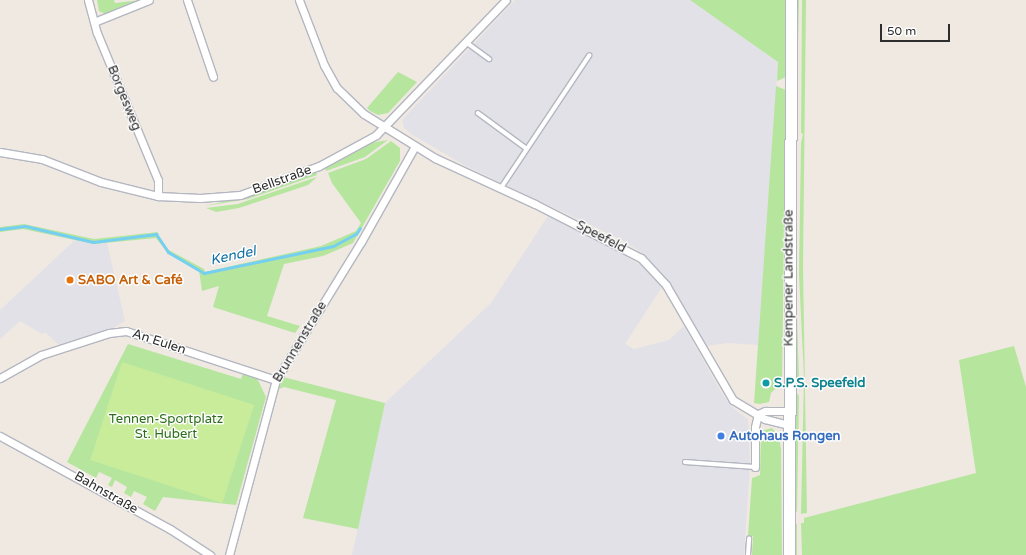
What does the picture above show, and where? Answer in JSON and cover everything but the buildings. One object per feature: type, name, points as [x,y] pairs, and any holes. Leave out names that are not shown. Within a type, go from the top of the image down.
[{"type":"street","name":"Borgesweg","points":[[88,0],[94,22],[158,180],[158,196]]},
{"type":"street","points":[[94,22],[149,0]]},
{"type":"street","points":[[187,0],[213,77]]},
{"type":"street","name":"Speefeld","points":[[299,0],[324,65],[337,88],[364,114],[415,146],[609,240],[641,258],[666,285],[733,400],[765,419],[789,425]]},
{"type":"street","name":"Bellstraße","points":[[0,152],[42,159],[101,182],[158,196],[200,198],[240,195],[319,166],[376,135],[506,0]]},
{"type":"street","name":"Kempener Landstraße","points":[[789,555],[791,0]]},
{"type":"street","name":"Brunnenstraße","points":[[229,555],[276,380],[361,242],[415,146]]},
{"type":"street","name":"An Eulen","points":[[0,378],[41,355],[109,333],[126,331],[276,380]]},
{"type":"street","points":[[755,467],[755,427],[758,414],[765,411],[789,411]]},
{"type":"street","name":"Bahnstraße","points":[[0,436],[170,529],[210,555]]},
{"type":"lane","points":[[466,42],[489,59]]},
{"type":"lane","points":[[501,188],[526,148],[589,56]]},
{"type":"lane","points":[[478,113],[526,148]]},
{"type":"lane","points":[[685,462],[755,467]]},
{"type":"lane","points":[[748,555],[749,540]]},
{"type":"shaded area","points":[[515,0],[690,0],[778,62],[759,345],[728,343],[706,346],[670,283],[642,253],[622,240],[466,166],[411,134],[404,128],[402,120]]},
{"type":"shaded area","points":[[548,216],[620,252],[645,268],[662,287],[625,344],[634,349],[669,340],[684,326],[723,395],[734,409],[748,419],[750,465],[744,555],[352,555],[385,403],[491,303]]},
{"type":"shaded area","points":[[75,240],[107,243],[125,321],[108,331],[61,347],[45,332],[42,334],[20,321],[0,339],[0,310]]},
{"type":"green space","points":[[97,0],[114,0],[115,3],[141,0],[105,14],[99,11]]},
{"type":"green space","points":[[690,0],[787,0],[786,77],[777,81],[778,62]]},
{"type":"green space","points":[[796,0],[799,0],[796,130],[795,129]]},
{"type":"green space","points":[[802,0],[806,0],[803,267],[807,513],[801,514],[804,378],[799,274],[801,143],[803,134],[801,133]]},
{"type":"green space","points":[[398,72],[417,82],[388,113],[378,115],[370,111],[367,108]]},
{"type":"green space","points":[[776,86],[786,90],[782,388],[775,389],[771,393],[769,402],[760,404],[754,403]]},
{"type":"green space","points":[[388,140],[365,157],[326,171],[325,168],[370,143]]},
{"type":"green space","points":[[391,141],[400,148],[400,161],[353,243],[323,256],[284,264],[267,316],[300,326],[295,333],[213,307],[219,286],[202,291],[199,270],[167,252],[156,238],[94,244],[23,229],[0,232],[0,227],[24,224],[94,239],[158,232],[157,236],[167,249],[204,269],[205,272],[321,246],[356,231],[361,223],[332,183],[328,173],[366,159]]},
{"type":"green space","points":[[796,145],[796,287],[799,378],[796,377],[794,287]]},
{"type":"green space","points":[[316,172],[317,175],[248,199],[205,206],[253,195]]},
{"type":"green space","points":[[317,177],[308,185],[239,208],[216,212],[206,208],[238,204]]},
{"type":"green space","name":"Tennen-Sportplatz St. Hubert","points":[[128,344],[241,379],[243,374],[257,378],[266,397],[236,505],[163,497],[155,511],[143,504],[147,497],[134,491],[131,497],[124,493],[127,487],[115,480],[112,487],[108,485],[112,478],[99,472],[96,478],[67,462]]},
{"type":"green space","points":[[1014,346],[1026,387],[1026,555],[802,555],[801,523],[804,523],[804,518],[976,473],[959,360]]},
{"type":"green space","name":"Tennen-Sportplatz St. Hubert","points":[[122,362],[254,405],[222,503],[90,460]]},
{"type":"green space","points":[[283,377],[385,403],[358,529],[303,518],[336,400],[284,387],[279,389]]},
{"type":"green space","points":[[796,392],[799,396],[797,512],[795,511]]},
{"type":"green space","points":[[772,428],[779,437],[781,449],[782,555],[752,555],[753,536],[748,536],[752,478],[760,475],[761,431]]},
{"type":"green space","points":[[795,524],[797,524],[797,555],[795,555]]},
{"type":"waterway","name":"Kendel","points":[[0,229],[25,226],[93,242],[156,234],[168,252],[204,273],[333,246],[356,234],[360,228]]},
{"type":"place","name":"SABO Art & Café","points":[[70,280]]},
{"type":"place","name":"S.P.S. Speefeld","points":[[766,383]]},
{"type":"place","name":"Autohaus Rongen","points":[[721,436]]}]
